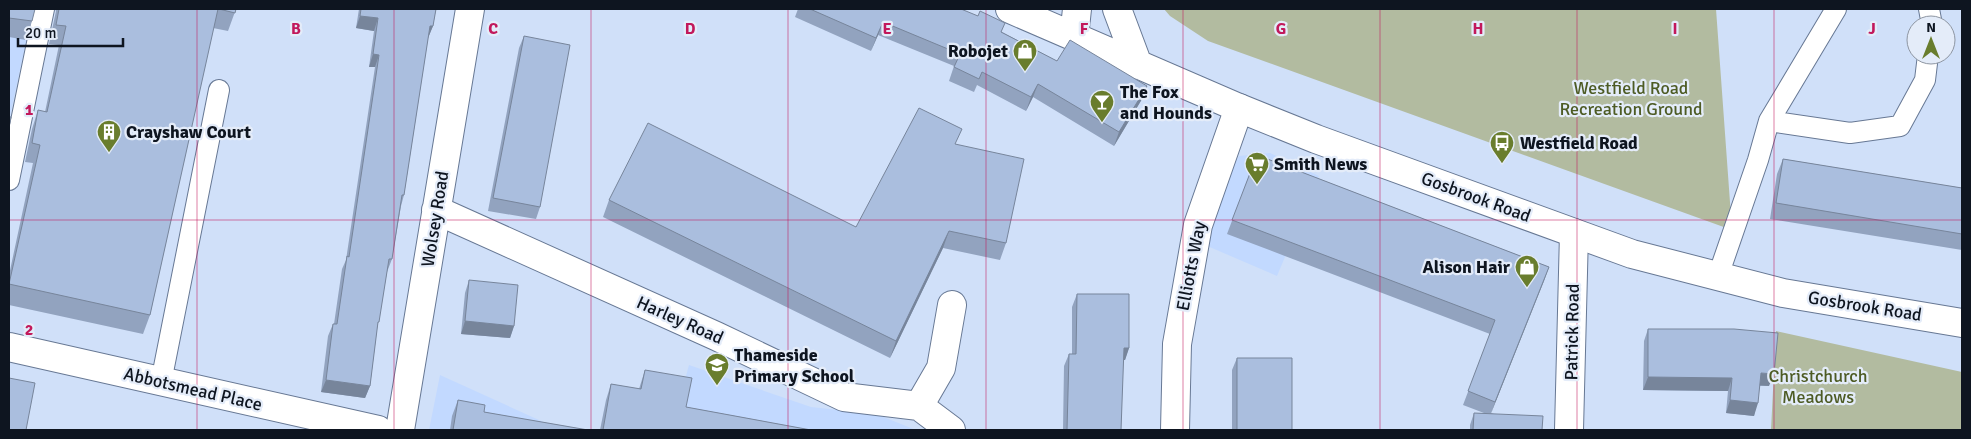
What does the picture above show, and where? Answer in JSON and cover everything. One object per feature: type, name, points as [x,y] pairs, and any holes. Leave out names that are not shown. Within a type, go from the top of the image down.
[{"type":"street","name":"Wolsey Road","points":[[400,430],[470,9]]},
{"type":"street","name":"Gosbrook Road","points":[[1010,9],[1239,108],[1316,139],[1632,254],[1783,293],[1962,322]]},
{"type":"street","points":[[1074,37],[1077,9]]},
{"type":"street","points":[[1117,9],[1138,65]]},
{"type":"street","name":"Elliotts Way","points":[[1176,430],[1177,344],[1198,225],[1239,108]]},
{"type":"street","name":"Harley Road","points":[[436,210],[716,336],[844,397],[919,406]]},
{"type":"street","name":"Patrick Road","points":[[1570,430],[1574,233]]},
{"type":"street","points":[[951,430],[919,406],[940,368],[952,305]]},
{"type":"street","name":"Abbotsmead Place","points":[[9,347],[378,430]]},
{"type":"lane","points":[[9,180],[44,9]]},
{"type":"lane","points":[[1718,276],[1758,160],[1769,121],[1836,9]]},
{"type":"lane","points":[[1769,121],[1850,133],[1900,126],[1925,80],[1927,65]]},
{"type":"lane","points":[[161,382],[220,90]]},
{"type":"shaded area","points":[[9,9],[33,9],[9,121]]},
{"type":"shaded area","points":[[1270,153],[1319,176],[1277,276],[1205,245],[1224,183],[1239,156]]},
{"type":"shaded area","name":"Thameside Primary School","points":[[689,365],[811,407],[876,414],[916,430],[671,430]]},
{"type":"shaded area","points":[[440,375],[561,430],[429,430]]},
{"type":"green space","name":"Westfield Road Recreation Ground","points":[[1164,9],[1716,9],[1732,230],[1208,41],[1170,16]]},
{"type":"green space","name":"Christchurch Meadows","points":[[1776,331],[1962,372],[1962,430],[1771,430]]},
{"type":"building","points":[[9,9],[35,9],[32,21],[9,18]]},
{"type":"building","name":"Crayshaw Court","points":[[59,9],[218,9],[150,315],[9,284],[40,145],[32,143],[38,110],[47,112],[66,26],[56,25]]},
{"type":"building","points":[[219,9],[236,9],[235,13]]},
{"type":"building","points":[[361,9],[436,9],[433,26],[430,26],[404,195],[402,195],[392,259],[389,259],[378,322],[370,386],[326,380],[333,324],[337,324],[347,256],[349,257],[379,55],[373,54],[378,18],[360,16]]},
{"type":"building","points":[[810,9],[961,9],[978,16],[980,11],[1005,23],[1001,32],[1057,61],[1070,40],[1147,86],[1119,132],[1038,84],[1031,97],[982,72],[979,79],[954,67],[960,54],[883,22],[876,38]]},
{"type":"building","points":[[524,36],[570,45],[540,207],[493,198]]},
{"type":"building","points":[[919,108],[962,129],[955,144],[1024,159],[1006,243],[949,231],[896,341],[609,200],[648,123],[856,227]]},
{"type":"building","points":[[1257,155],[1549,267],[1495,402],[1468,391],[1495,320],[1232,220]]},
{"type":"building","points":[[1783,159],[1962,188],[1962,234],[1776,203]]},
{"type":"building","points":[[469,280],[518,285],[514,326],[465,321]]},
{"type":"building","points":[[1077,294],[1129,294],[1129,348],[1124,348],[1121,430],[1067,430],[1069,354],[1076,354]]},
{"type":"building","points":[[1648,329],[1734,329],[1778,333],[1774,374],[1761,373],[1758,403],[1730,400],[1732,378],[1648,377]]},
{"type":"building","points":[[1237,358],[1292,358],[1292,430],[1237,430]]},
{"type":"building","points":[[645,370],[692,378],[686,407],[811,430],[603,430],[611,384],[641,389]]},
{"type":"building","points":[[9,378],[35,383],[26,430],[9,430]]},
{"type":"building","points":[[458,400],[485,405],[484,412],[588,430],[453,430]]},
{"type":"building","points":[[1474,413],[1543,416],[1542,430],[1473,430]]},
{"type":"place","name":"Robojet","points":[[1025,72]]},
{"type":"place","name":"The Fox and Hounds","points":[[1102,123]]},
{"type":"place","name":"Crayshaw Court","points":[[109,153]]},
{"type":"place","name":"Westfield Road","points":[[1502,164]]},
{"type":"place","name":"Smith News","points":[[1257,185]]},
{"type":"place","name":"Alison Hair","points":[[1527,288]]},
{"type":"place","name":"Thameside Primary School","points":[[717,386]]}]
